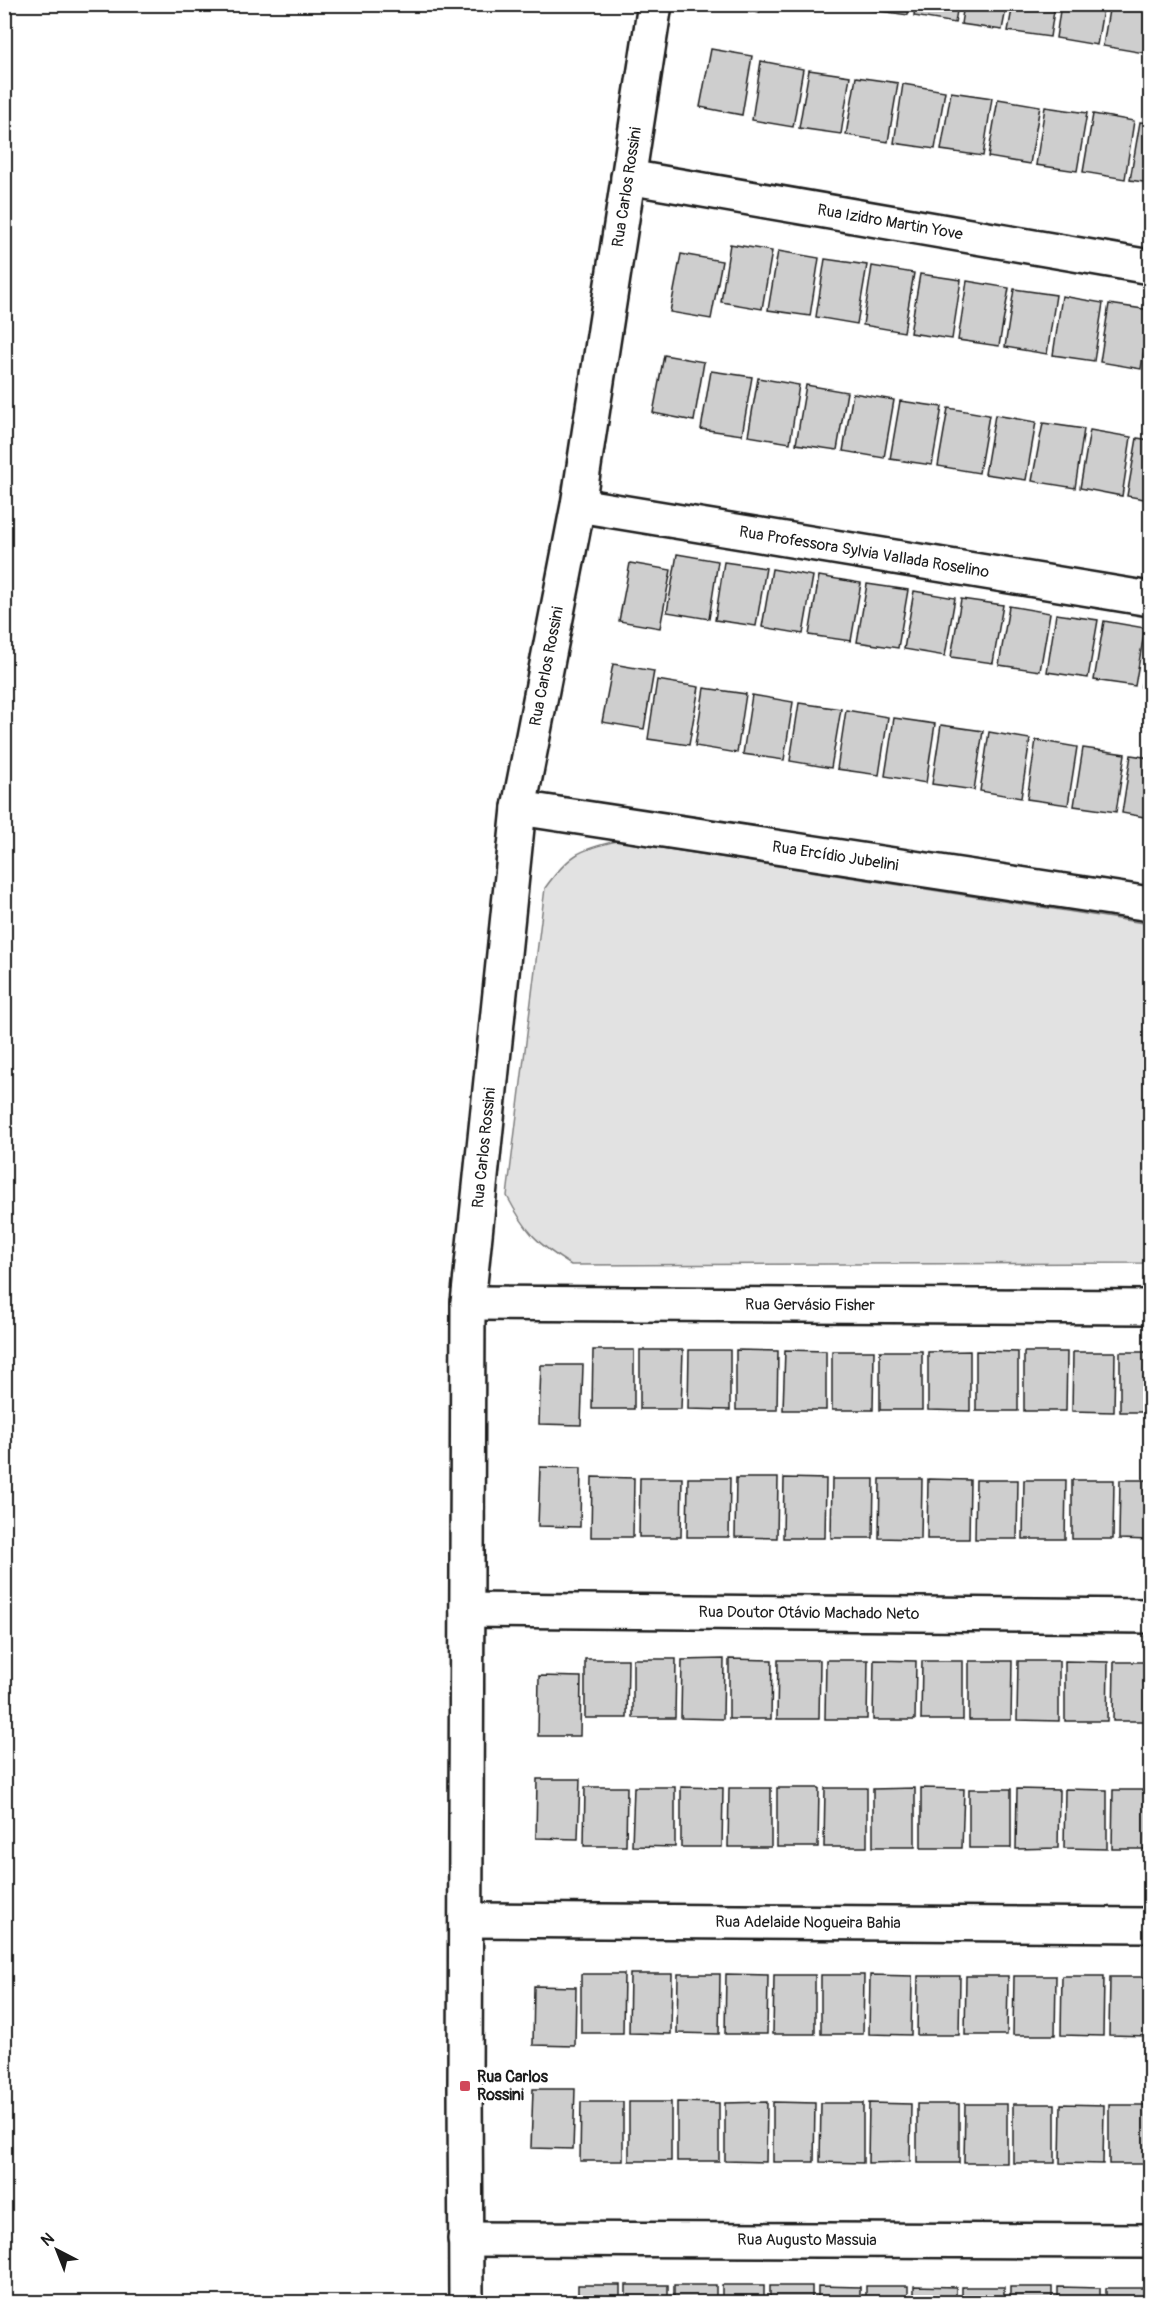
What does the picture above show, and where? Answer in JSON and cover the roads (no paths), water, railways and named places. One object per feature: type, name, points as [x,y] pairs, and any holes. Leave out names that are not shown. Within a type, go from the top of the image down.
[{"type":"street","name":"Rua Carlos Rossini","points":[[466,2302],[468,1303],[519,808],[578,505],[655,4]]},
{"type":"street","name":"Rua Izidro Martin Yove","points":[[628,177],[1150,267]]},
{"type":"street","name":"Rua Professora Sylvia Vallada Roselino","points":[[578,505],[1150,599]]},
{"type":"street","name":"Rua Ercídio Jubelini","points":[[519,808],[1150,904]]},
{"type":"street","name":"Rua Gervásio Fisher","points":[[468,1303],[1150,1307]]},
{"type":"street","name":"Rua Doutor Otávio Machado Neto","points":[[466,1610],[1150,1616]]},
{"type":"street","name":"Rua Adelaide Nogueira Bahia","points":[[466,1920],[1150,1925]]},
{"type":"street","name":"Rua Augusto Massuia","points":[[465,2239],[1150,2241]]},
{"type":"place","name":"Rua Carlos Rossini","points":[[465,2086]]}]
